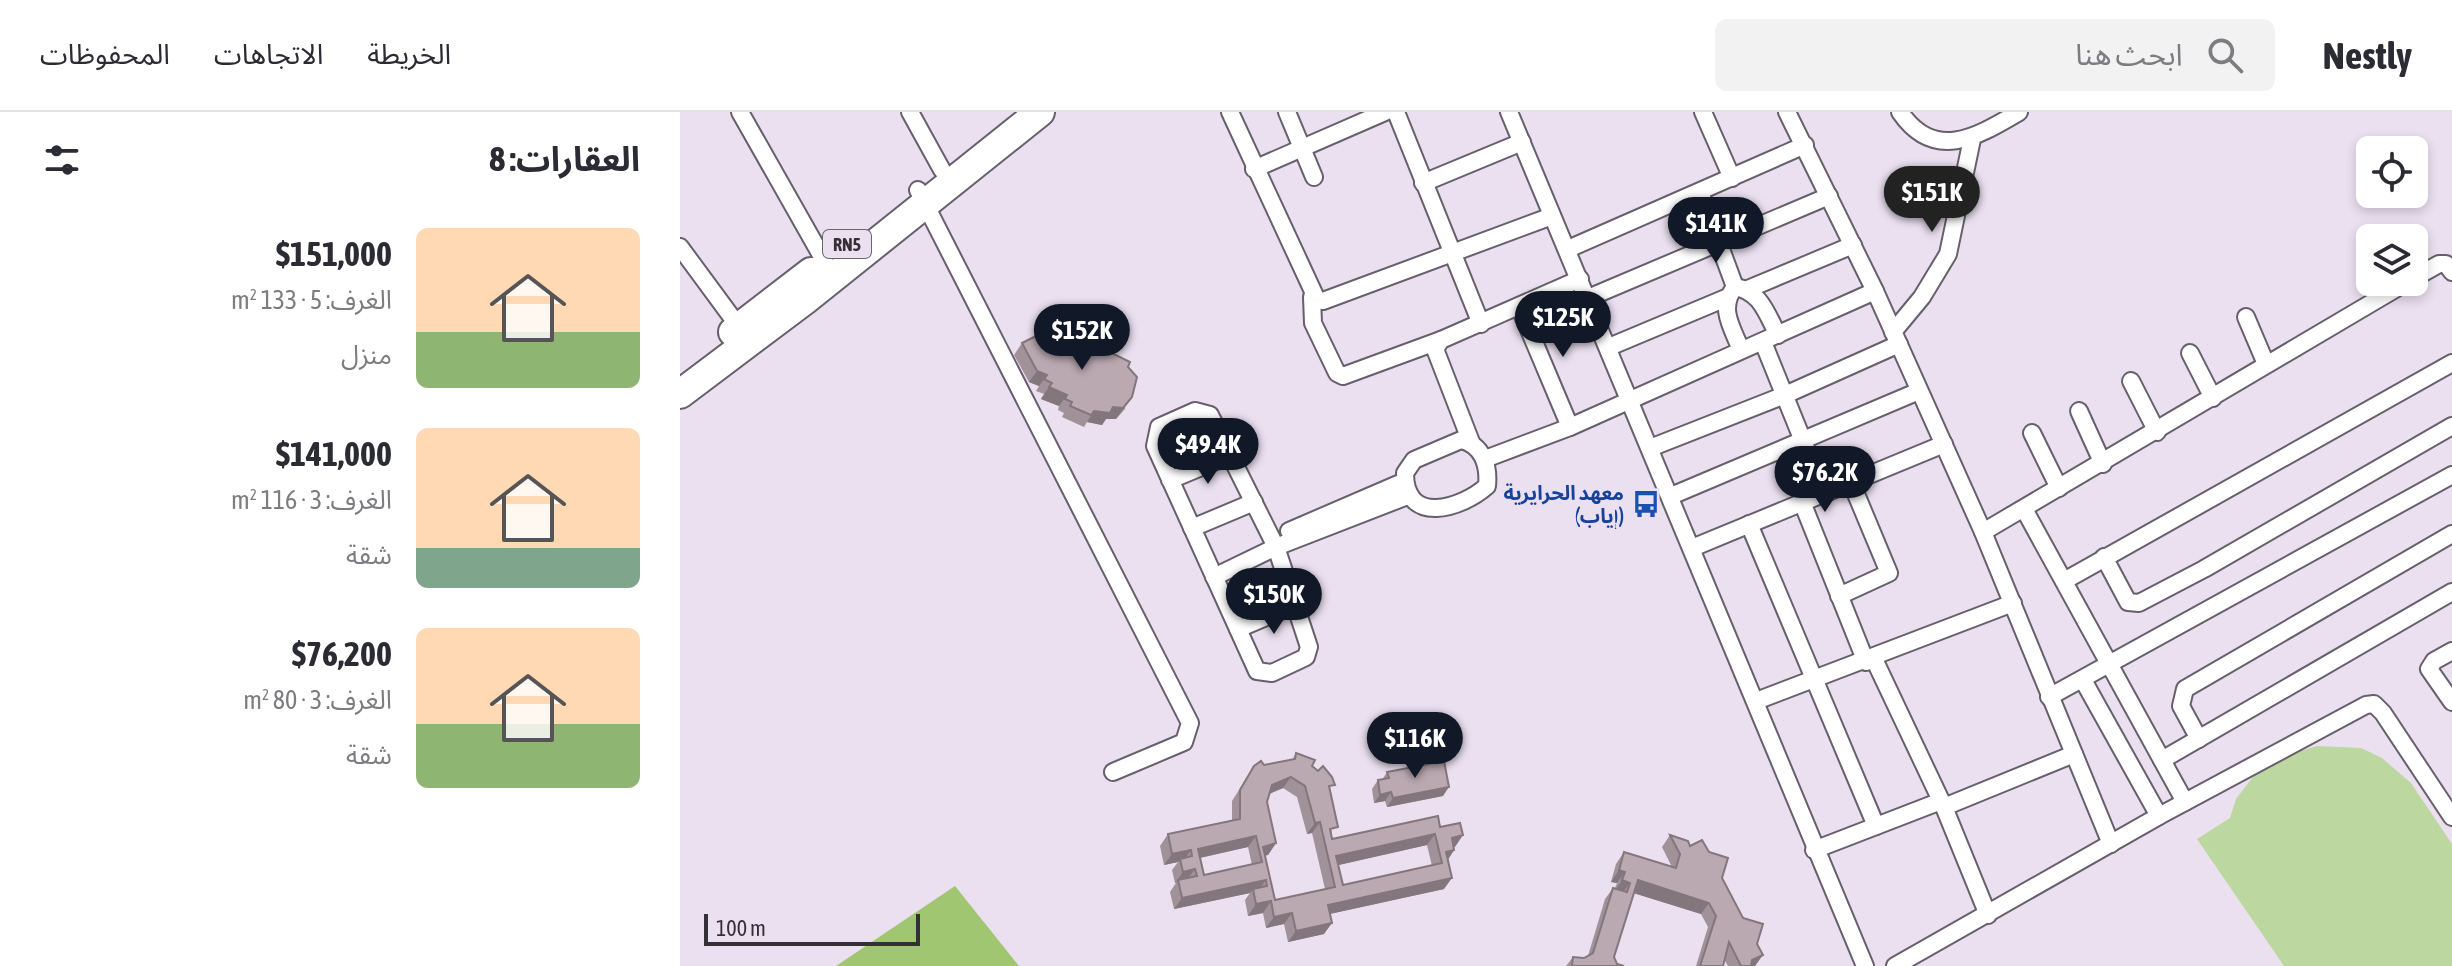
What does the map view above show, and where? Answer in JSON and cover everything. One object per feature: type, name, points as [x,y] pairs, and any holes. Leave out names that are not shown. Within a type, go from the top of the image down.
[{"type":"highway","name":"RN5","points":[[680,394],[922,197],[942,170],[1012,112]]},
{"type":"highway","name":"RN5","points":[[680,373],[825,262],[1040,112]]},
{"type":"street","points":[[740,112],[825,262]]},
{"type":"street","points":[[910,112],[942,170]]},
{"type":"street","points":[[1230,112],[1312,297],[1313,323],[1337,373],[1343,376],[1481,324],[1580,279]]},
{"type":"street","points":[[1287,112],[1314,177]]},
{"type":"street","points":[[1254,169],[1385,112]]},
{"type":"street","points":[[1396,112],[1481,324]]},
{"type":"street","points":[[1509,112],[1756,701],[1814,850],[1865,966]]},
{"type":"street","points":[[1703,112],[1732,178]]},
{"type":"street","points":[[1787,112],[1875,291],[1983,532],[2111,844]]},
{"type":"street","points":[[1900,112],[1914,128],[1927,136],[1949,142],[1972,139],[2019,112]]},
{"type":"street","points":[[1650,448],[1785,395],[1896,338],[1948,254],[1972,139]]},
{"type":"street","points":[[1423,183],[1522,142]]},
{"type":"street","points":[[1568,249],[1805,145]]},
{"type":"street","points":[[1700,192],[1737,292]]},
{"type":"street","points":[[1588,298],[1829,196]]},
{"type":"street","points":[[922,197],[1190,723],[1184,742],[1113,772]]},
{"type":"street","points":[[1312,297],[1323,301],[1552,216]]},
{"type":"street","points":[[1609,347],[1853,245]]},
{"type":"street","points":[[680,247],[739,327]]},
{"type":"street","points":[[2428,270],[2446,264],[2452,272]]},
{"type":"street","points":[[1485,459],[1570,427],[1875,291]]},
{"type":"street","points":[[1737,292],[1757,296],[1785,395],[1824,493]]},
{"type":"street","points":[[1737,292],[1725,310],[1741,350]]},
{"type":"street","points":[[1983,532],[2103,464],[2383,296]]},
{"type":"street","points":[[1519,306],[1570,427]]},
{"type":"street","points":[[2246,317],[2266,364]]},
{"type":"street","points":[[1441,340],[1435,349],[1439,363],[1471,442],[1485,459],[1487,486],[1478,494],[1436,510],[1424,508],[1407,488],[1405,473],[1414,460],[1461,440],[1471,442]]},
{"type":"street","points":[[2190,353],[2213,398]]},
{"type":"street","points":[[2064,581],[2452,363]]},
{"type":"street","points":[[2131,381],[2157,432]]},
{"type":"street","points":[[1671,496],[1919,391]]},
{"type":"street","points":[[1195,411],[1210,415],[1274,542],[1308,652],[1306,657],[1272,673],[1257,671],[1170,480],[1155,446],[1159,427],[1195,411]]},
{"type":"street","points":[[2079,411],[2103,464]]},
{"type":"street","points":[[2104,557],[2128,602],[2139,603],[2204,569],[2452,426]]},
{"type":"street","points":[[2032,433],[2059,488]]},
{"type":"street","points":[[1692,548],[1944,444]]},
{"type":"street","points":[[1170,480],[1230,455]]},
{"type":"street","points":[[2049,697],[2452,475]]},
{"type":"street","points":[[1839,596],[1889,573],[1851,482]]},
{"type":"street","points":[[1214,577],[1274,542],[1407,488]]},
{"type":"street","points":[[1192,528],[1254,502]]},
{"type":"street","points":[[1802,502],[1839,596],[1942,804],[1988,915]]},
{"type":"street","points":[[2024,509],[2185,802]]},
{"type":"street","points":[[1749,524],[1876,826]]},
{"type":"street","points":[[2199,739],[2181,706],[2181,695],[2185,689],[2452,534]]},
{"type":"street","points":[[2162,760],[2452,592]]},
{"type":"street","points":[[1756,701],[2013,603]]},
{"type":"street","points":[[1238,629],[1294,605]]},
{"type":"street","points":[[2452,651],[2434,661],[2429,669],[2452,702]]},
{"type":"street","points":[[2083,680],[2159,816]]},
{"type":"street","points":[[1895,966],[2159,816],[2370,704],[2383,713],[2452,817]]},
{"type":"street","points":[[1814,850],[2074,754]]},
{"type":"green space","points":[[2317,746],[2361,748],[2382,758],[2411,783],[2452,844],[2452,966],[2284,966],[2197,839],[2230,818],[2236,799],[2259,769],[2278,758]]},
{"type":"green space","points":[[955,886],[1019,966],[836,966]]},
{"type":"building","points":[[1052,328],[1099,353],[1102,348],[1130,362],[1128,367],[1137,377],[1132,397],[1123,408],[1113,407],[1110,413],[1094,411],[1091,415],[1070,406],[1072,402],[1065,399],[1067,395],[1049,387],[1052,383],[1044,379],[1047,375],[1037,371],[1022,343]]},
{"type":"building","points":[[1296,753],[1315,760],[1312,766],[1318,771],[1323,766],[1332,777],[1335,785],[1329,786],[1338,827],[1330,829],[1332,839],[1438,816],[1440,827],[1460,823],[1463,835],[1452,838],[1454,850],[1446,852],[1452,878],[1328,905],[1332,923],[1296,931],[1292,913],[1274,917],[1271,901],[1256,904],[1253,889],[1267,886],[1266,880],[1182,898],[1178,880],[1197,876],[1195,869],[1183,872],[1180,859],[1192,856],[1191,850],[1172,854],[1168,834],[1240,819],[1240,790],[1254,766],[1261,761],[1264,765],[1295,759]],"holes":[[[1291,777],[1305,786],[1315,823],[1320,822],[1335,887],[1275,900],[1263,847],[1276,843],[1267,802],[1272,785]],[[1435,834],[1442,863],[1343,885],[1336,856]],[[1256,836],[1262,862],[1204,875],[1198,849]]]},
{"type":"building","points":[[1444,761],[1449,787],[1393,798],[1391,792],[1380,795],[1378,780],[1389,778],[1387,772]]},
{"type":"building","points":[[1670,835],[1688,841],[1690,846],[1702,840],[1709,852],[1728,858],[1722,878],[1743,918],[1763,924],[1757,944],[1763,955],[1752,960],[1751,966],[1741,966],[1729,942],[1723,966],[1700,966],[1716,916],[1709,903],[1638,880],[1614,957],[1617,964],[1624,966],[1572,966],[1573,957],[1584,958],[1593,953],[1613,888],[1627,892],[1630,883],[1622,880],[1625,872],[1619,870],[1624,852],[1676,868],[1680,854]]},
{"type":"place","name":"معهد الحرايرية (إياب)","points":[[1646,504]]}]
